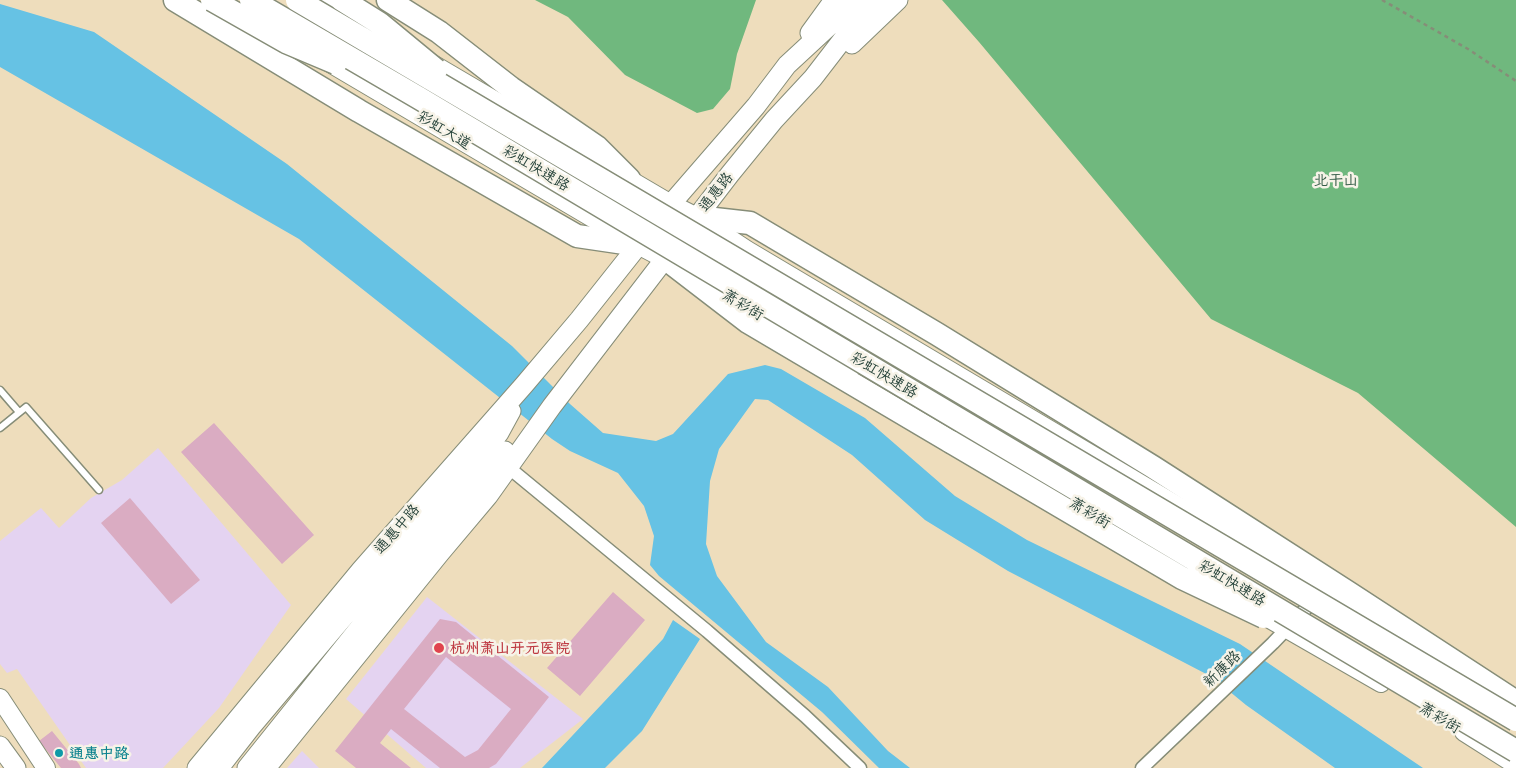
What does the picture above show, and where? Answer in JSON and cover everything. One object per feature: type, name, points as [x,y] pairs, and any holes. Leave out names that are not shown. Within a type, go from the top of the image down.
[{"type":"highway","points":[[175,0],[359,111],[577,236],[638,245]]},
{"type":"highway","points":[[212,0],[286,42],[419,98]]},
{"type":"highway","name":"彩虹快速路","points":[[252,0],[1516,751]]},
{"type":"highway","name":"彩虹快速路","points":[[297,0],[1516,720]]},
{"type":"highway","points":[[342,0],[380,22],[484,112]]},
{"type":"highway","points":[[388,0],[439,32],[511,88],[597,147],[629,179]]},
{"type":"highway","points":[[697,216],[750,223],[1007,378],[1243,525],[1516,702]]},
{"type":"highway","points":[[666,259],[748,322],[1182,578],[1384,674]]},
{"type":"main road","name":"彩虹大道","points":[[223,0],[638,245],[666,259]]},
{"type":"main road","points":[[324,0],[671,204],[697,216],[747,250],[1322,592],[1464,683],[1516,731]]},
{"type":"main road","points":[[787,65],[834,0]]},
{"type":"main road","name":"通惠路","points":[[540,366],[671,204],[756,106],[787,65],[840,16],[854,0]]},
{"type":"main road","name":"通惠路","points":[[552,406],[697,216],[774,120],[813,78],[876,0]]},
{"type":"main road","points":[[813,78],[898,0]]},
{"type":"main road","name":"萧彩街","points":[[666,259],[1193,575],[1443,719],[1516,766]]},
{"type":"main road","name":"通惠中路","points":[[197,768],[361,570],[540,366]]},
{"type":"main road","name":"通惠中路","points":[[219,768],[251,727],[500,433],[524,385]]},
{"type":"main road","points":[[266,768],[488,496],[552,406]]},
{"type":"main road","points":[[247,768],[393,586],[516,439],[552,406]]},
{"type":"main road","points":[[0,698],[46,768]]},
{"type":"main road","points":[[0,746],[16,768]]},
{"type":"street","points":[[508,467],[707,631],[805,716],[860,768]]},
{"type":"street","name":"新康路","points":[[1142,768],[1273,643],[1322,592]]},
{"type":"lane","points":[[0,390],[19,412]]},
{"type":"lane","points":[[0,428],[26,407],[99,490]]},
{"type":"path","points":[[1382,0],[1468,49],[1516,80]]},
{"type":"shaded area","points":[[158,448],[291,605],[219,708],[163,768],[86,768],[17,669],[7,673],[0,664],[0,541],[41,508],[59,528],[91,498],[122,480]]},
{"type":"shaded area","name":"杭州萧山开元医院","points":[[427,597],[583,719],[520,768],[426,768],[346,699]]},
{"type":"shaded area","points":[[302,751],[319,768],[287,768]]},
{"type":"green space","points":[[535,0],[756,0],[737,54],[730,89],[713,109],[697,113],[625,75],[568,17]]},
{"type":"green space","name":"北干山","points":[[942,0],[1516,0],[1516,527],[1358,393],[1211,319]]},
{"type":"water","points":[[0,4],[94,32],[287,164],[512,346],[570,404],[603,433],[656,441],[673,434],[728,374],[765,365],[781,369],[865,418],[955,496],[1027,540],[1240,644],[1423,768],[1335,768],[1246,705],[1212,677],[1008,571],[925,520],[852,455],[768,400],[755,399],[719,449],[710,481],[706,544],[717,576],[766,642],[828,687],[888,751],[910,768],[879,768],[822,712],[659,576],[650,565],[654,536],[644,506],[618,473],[570,451],[552,439],[299,239],[0,67]]},
{"type":"water","points":[[673,620],[700,639],[642,731],[605,768],[542,768],[663,639]]},
{"type":"building","points":[[214,423],[314,535],[282,564],[181,452]]},
{"type":"building","points":[[130,498],[200,580],[171,604],[101,523]]},
{"type":"building","points":[[613,592],[645,620],[580,696],[547,668]]},
{"type":"building","points":[[440,619],[456,622],[549,697],[496,764],[489,768],[440,768],[391,729],[380,743],[411,768],[356,768],[335,751]],"holes":[[[446,657],[511,709],[478,750],[465,757],[404,709]]]},
{"type":"building","name":"通惠中路","points":[[52,731],[81,768],[61,768],[39,741]]},
{"type":"place","name":"杭州萧山开元医院","points":[[439,648]]},
{"type":"place","name":"通惠中路","points":[[59,753]]}]
